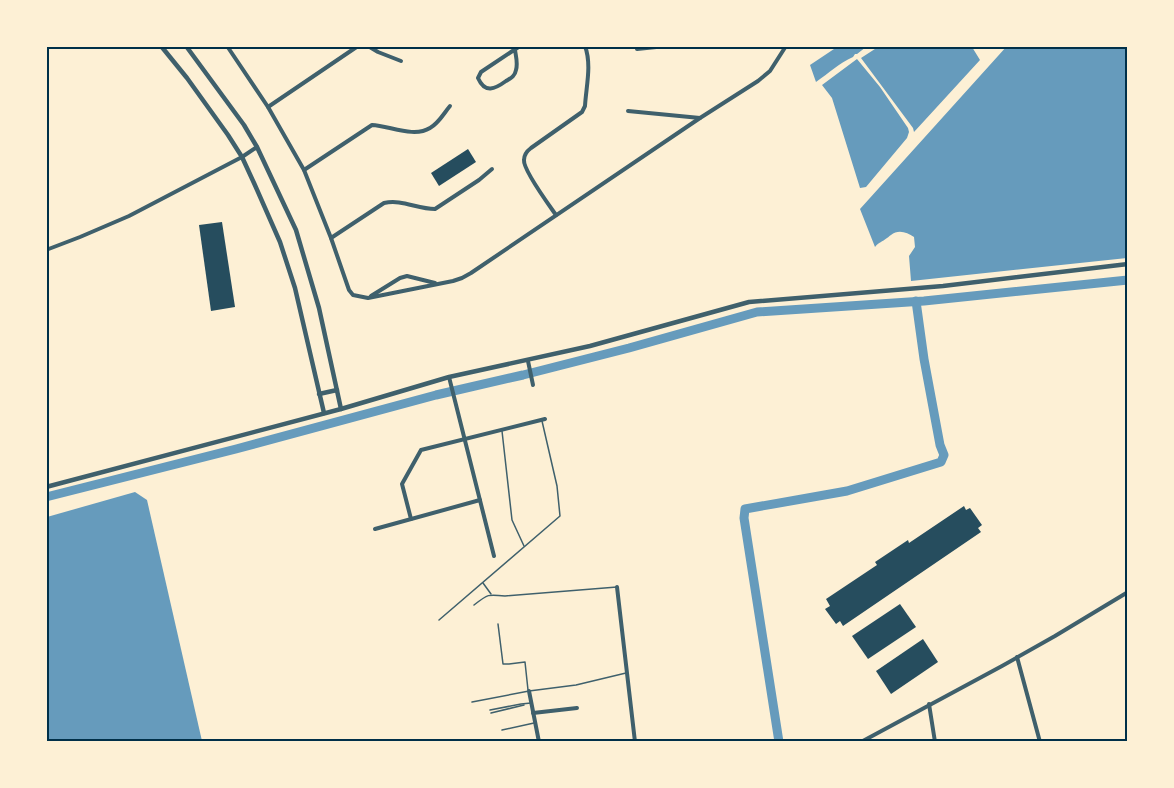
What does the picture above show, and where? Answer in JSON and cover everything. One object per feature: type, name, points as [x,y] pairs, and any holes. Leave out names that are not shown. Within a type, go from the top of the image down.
[{"type":"street","points":[[161,46],[218,119],[242,157],[280,242],[295,288],[324,414]]},
{"type":"street","points":[[186,46],[257,147],[296,230],[319,308],[341,409]]},
{"type":"street","points":[[268,107],[358,46]]},
{"type":"street","points":[[368,46],[401,61]]},
{"type":"street","points":[[515,50],[517,68],[514,75],[491,89],[480,84],[478,78],[481,72],[520,46]]},
{"type":"street","points":[[556,215],[527,172],[523,164],[524,158],[526,152],[531,148],[582,112],[585,106],[588,66],[585,46]]},
{"type":"street","points":[[637,49],[666,46]]},
{"type":"street","points":[[228,47],[268,107],[304,170],[349,290],[353,295],[368,297],[462,278],[471,273],[764,76],[770,71],[786,46]]},
{"type":"street","points":[[304,170],[372,125],[416,132],[424,131],[437,122],[450,106]]},
{"type":"street","points":[[628,111],[700,118]]},
{"type":"street","points":[[46,250],[129,216],[257,147]]},
{"type":"street","points":[[331,238],[384,203],[401,202],[435,209],[492,169]]},
{"type":"street","points":[[46,487],[324,414],[449,377],[529,363],[749,302],[943,286],[1128,264]]},
{"type":"street","points":[[368,297],[407,276],[439,283]]},
{"type":"street","points":[[529,363],[533,385]]},
{"type":"street","points":[[449,377],[494,556]]},
{"type":"street","points":[[320,394],[337,390]]},
{"type":"street","points":[[411,519],[402,484],[421,450],[544,419]]},
{"type":"street","points":[[375,529],[480,500]]},
{"type":"street","points":[[617,587],[634,741]]},
{"type":"street","points":[[861,741],[1017,657],[1128,592]]},
{"type":"street","points":[[1017,657],[1040,741]]},
{"type":"street","points":[[528,691],[539,741]]},
{"type":"street","points":[[929,704],[935,741]]},
{"type":"street","points":[[533,713],[577,708]]},
{"type":"lane","points":[[439,620],[560,516],[557,486],[544,419]]},
{"type":"lane","points":[[502,430],[512,520],[524,547]]},
{"type":"lane","points":[[482,582],[491,594]]},
{"type":"lane","points":[[474,605],[491,594],[505,596],[617,587]]},
{"type":"lane","points":[[498,624],[503,663],[525,662],[528,691]]},
{"type":"lane","points":[[472,702],[528,691],[576,685],[627,672]]},
{"type":"lane","points":[[491,711],[531,703]]},
{"type":"lane","points":[[502,730],[535,722]]},
{"type":"water","points":[[1007,46],[1127,47],[1127,258],[911,281],[909,256],[915,247],[914,237],[897,232],[875,247],[860,209]]},
{"type":"water","points":[[837,47],[866,47],[816,82],[810,65]]},
{"type":"water","points":[[878,47],[972,47],[980,60],[914,132],[861,58]]},
{"type":"water","points":[[857,59],[880,87],[909,132],[907,138],[866,187],[860,188],[832,98],[822,85]]},
{"type":"water","points":[[135,492],[147,500],[202,741],[47,741],[47,517]]},
{"type":"building","points":[[468,149],[476,162],[439,186],[431,173]]},
{"type":"building","points":[[222,222],[235,307],[211,311],[199,225]]},
{"type":"building","points":[[964,506],[966,510],[970,508],[982,525],[978,528],[981,532],[843,626],[840,621],[836,624],[825,609],[830,606],[826,599],[877,565],[875,562],[908,540],[909,543]]},
{"type":"building","points":[[900,604],[916,627],[868,659],[852,636]]},
{"type":"building","points":[[923,639],[938,662],[891,694],[876,671]]},
{"type":"waterway","points":[[46,497],[436,395],[629,348],[757,312],[924,301],[1128,280]]},
{"type":"waterway","points":[[779,742],[744,518],[745,509],[847,491],[941,462],[944,455],[940,445],[924,359],[916,301]]}]
